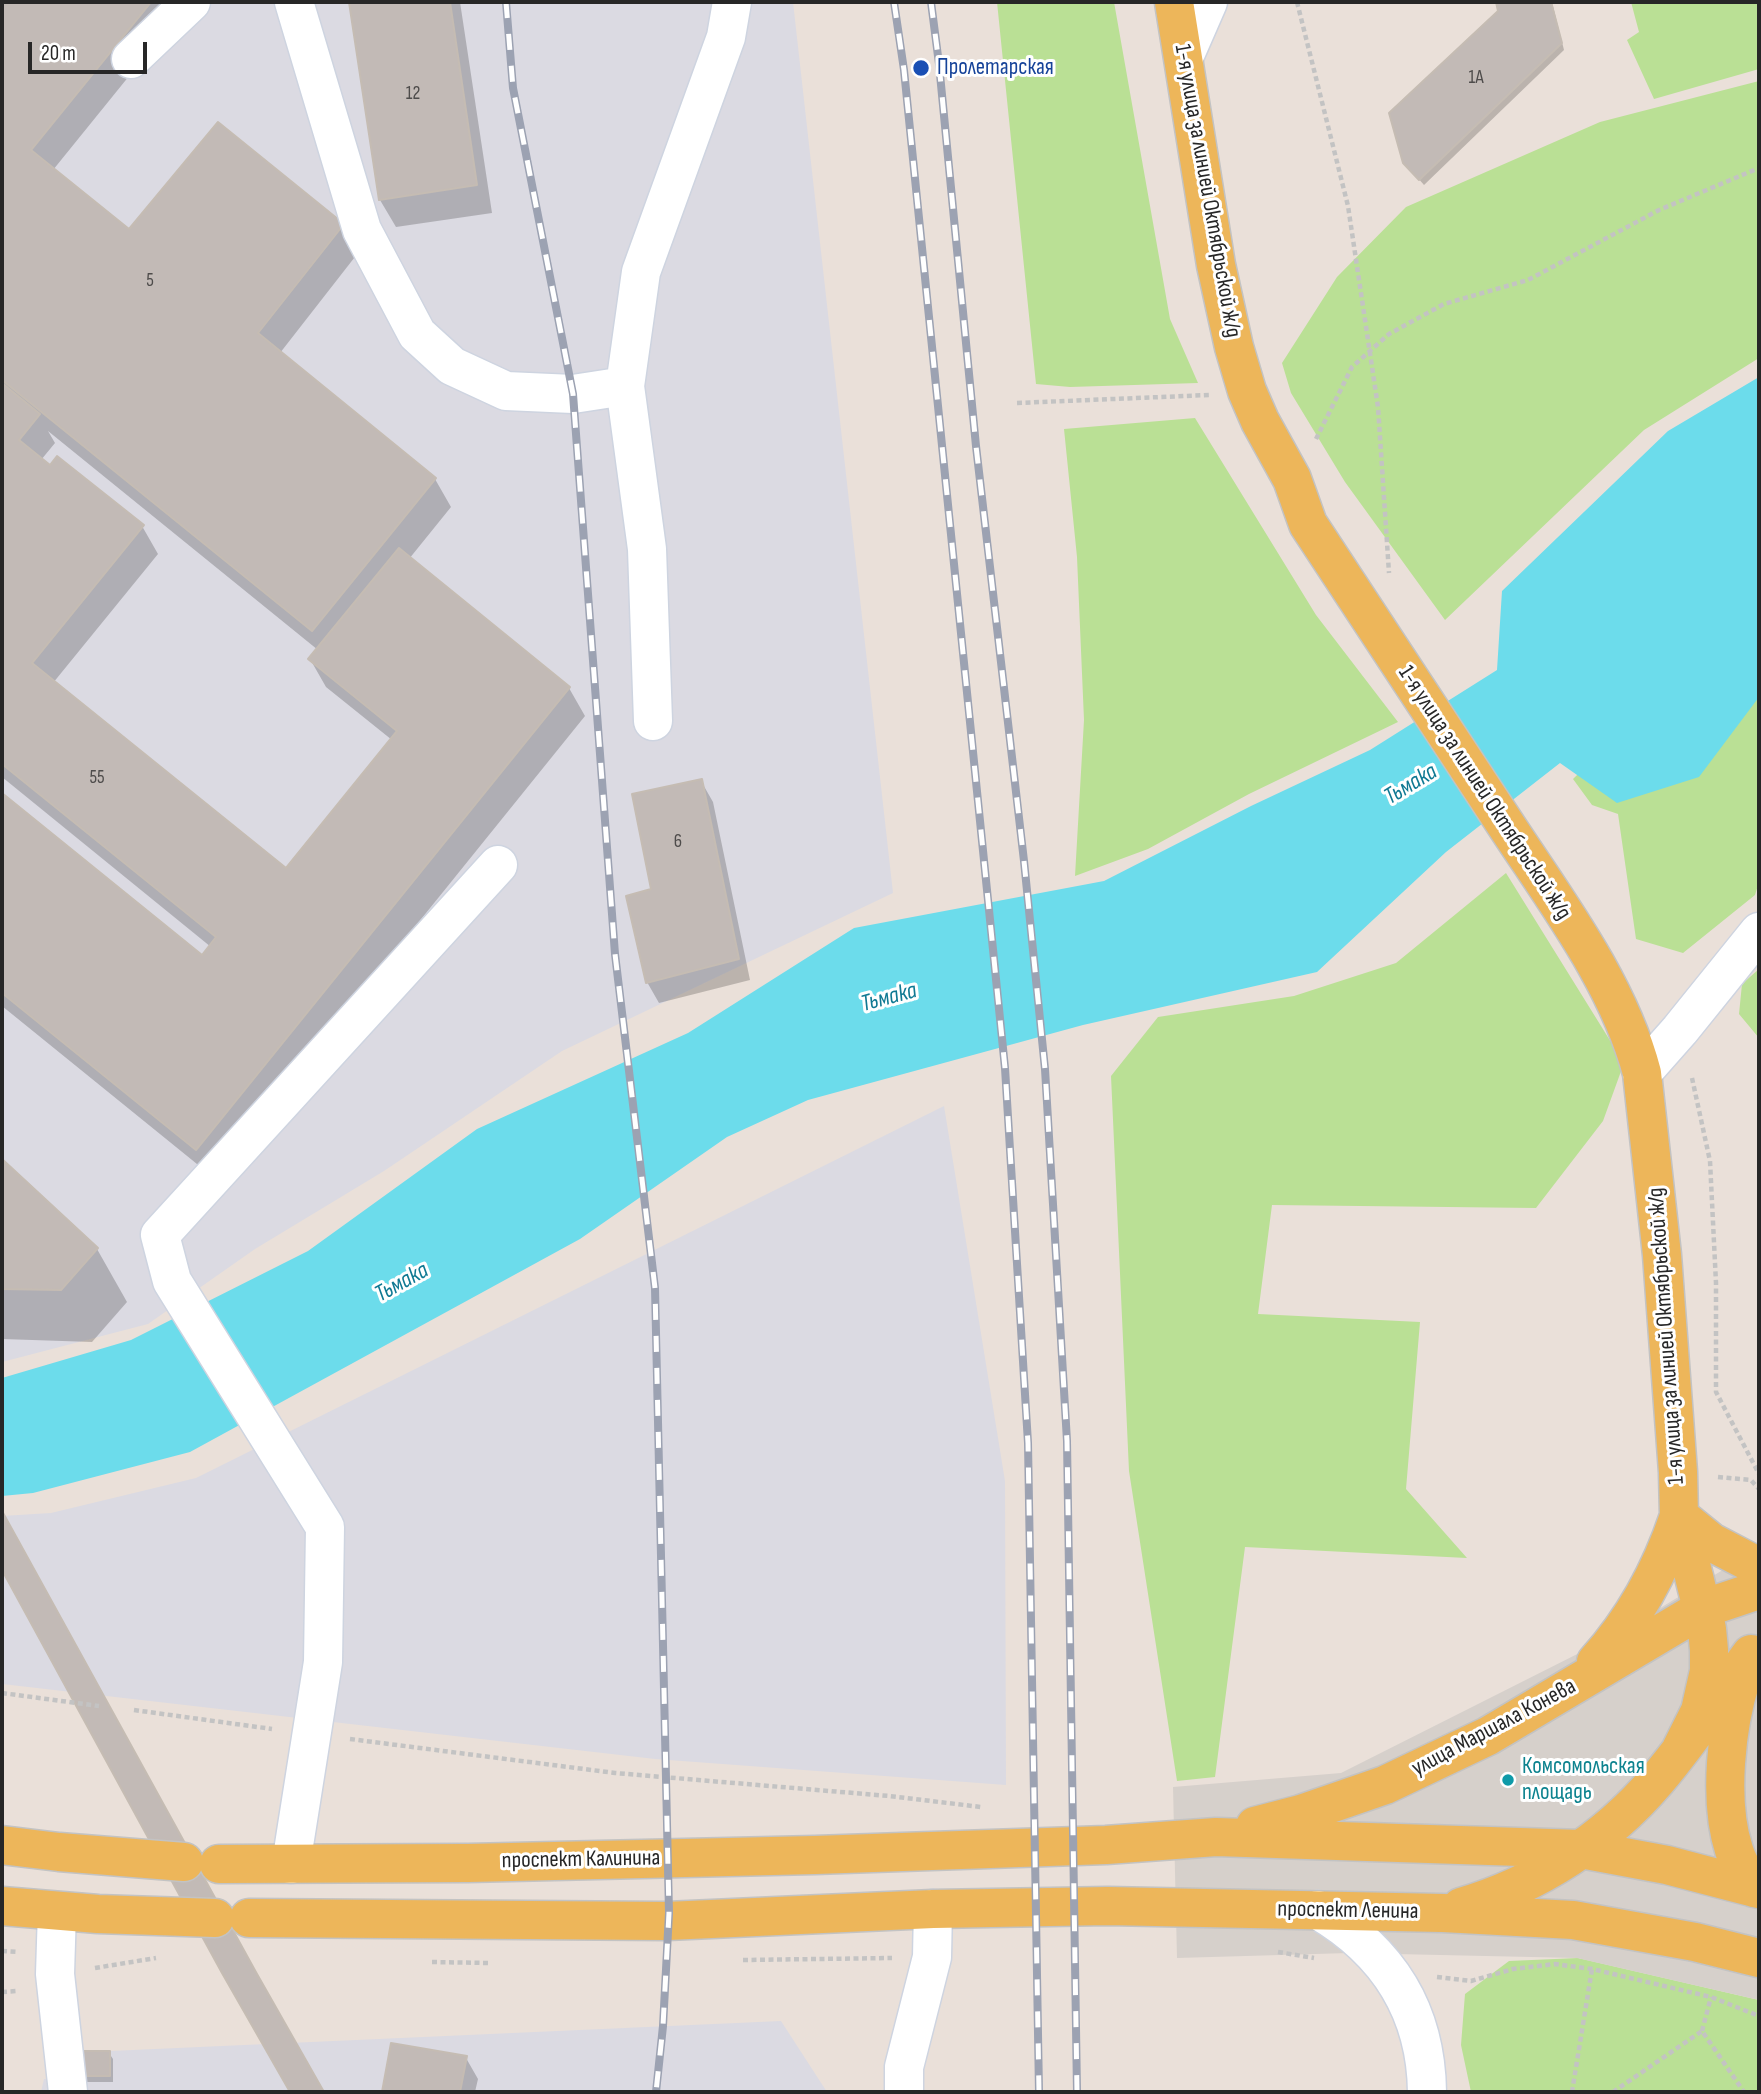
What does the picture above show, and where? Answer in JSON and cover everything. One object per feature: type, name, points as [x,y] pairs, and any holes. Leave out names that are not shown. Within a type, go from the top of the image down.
[{"type":"main road","name":"1-я улица за линией Октябрьской ж/д","points":[[1174,2],[1216,265],[1234,347],[1260,421],[1292,479],[1308,524],[1553,897],[1614,997],[1635,1046],[1642,1073],[1662,1255],[1679,1516],[1702,1609],[1709,1650],[1709,1671],[1700,1712],[1681,1749]]},
{"type":"main road","points":[[1571,1689],[1604,1653],[1638,1606],[1664,1557],[1679,1516],[1711,1542],[1759,1567]]},
{"type":"main road","name":"улица Маршала Конева","points":[[1216,1837],[1301,1814],[1385,1785],[1488,1736],[1702,1609],[1759,1590]]},
{"type":"main road","points":[[1443,1913],[1513,1888],[1548,1870],[1609,1828],[1636,1804],[1660,1777],[1755,1644]]},
{"type":"main road","points":[[1755,1644],[1741,1681],[1729,1736],[1726,1792],[1736,1856],[1757,1889]]},
{"type":"main road","points":[[1681,1749],[1729,1820]]},
{"type":"main road","points":[[1216,1837],[1581,1849],[1667,1865],[1757,1889]]},
{"type":"main road","name":"проспект Калинина","points":[[2,1845],[202,1863],[291,1864],[654,1859],[942,1851],[1106,1845],[1216,1837]]},
{"type":"main road","points":[[2,1906],[139,1917],[667,1921],[933,1909]]},
{"type":"main road","name":"проспект Ленина","points":[[933,1909],[1108,1906],[1443,1913],[1573,1920],[1695,1941],[1759,1958]]},
{"type":"street","points":[[131,59],[191,2]]},
{"type":"street","points":[[294,2],[362,230],[417,334],[452,366],[506,391],[573,394],[625,386]]},
{"type":"street","points":[[653,721],[647,549],[625,386],[641,272],[726,37],[732,2]]},
{"type":"street","points":[[1184,57],[1208,2]]},
{"type":"street","points":[[291,1864],[323,1662],[325,1527],[285,1467],[172,1281],[160,1235],[498,865]]},
{"type":"street","points":[[1642,1073],[1759,932]]},
{"type":"street","points":[[904,2092],[904,2067],[932,1957],[933,1909]]},
{"type":"street","points":[[1318,1910],[1350,1930],[1390,1972],[1412,2010],[1419,2031],[1424,2052],[1427,2092]]},
{"type":"street","points":[[57,1911],[55,1974],[68,2092]]},
{"type":"path","points":[[1297,2],[1348,206],[1378,407],[1390,584]]},
{"type":"path","points":[[1292,479],[1317,437],[1352,367],[1389,334],[1444,304],[1528,280],[1660,210],[1759,168]]},
{"type":"path","points":[[1017,403],[1211,395]]},
{"type":"path","points":[[1678,1472],[1751,1480],[1759,1489]]},
{"type":"path","points":[[2,1693],[99,1706]]},
{"type":"path","points":[[134,1710],[615,1773],[889,1796],[984,1807]]},
{"type":"path","points":[[1268,1950],[1321,1959]]},
{"type":"path","points":[[742,1960],[932,1957]]},
{"type":"path","points":[[421,1962],[503,1962]]},
{"type":"path","points":[[1390,1972],[1471,1981],[1513,1969],[1555,1964],[1592,1969],[1711,1997],[1759,2016]]},
{"type":"path","points":[[1572,2092],[1592,1969]]},
{"type":"path","points":[[1613,2092],[1702,2031],[1711,1997]]},
{"type":"path","points":[[1702,2031],[1744,2092]]},
{"type":"shaded area","points":[[2,2],[793,2],[893,893],[562,1051],[384,1171],[255,1249],[148,1324],[2,1362]]},
{"type":"shaded area","points":[[944,1106],[1005,1481],[1006,1785],[655,1759],[2,1684],[2,1516],[51,1513],[196,1478]]},
{"type":"shaded area","name":"Комсомольская площадь","points":[[1759,1548],[1759,2000],[1577,1958],[1349,1953],[1177,1958],[1173,1787],[1341,1773],[1619,1633]]},
{"type":"shaded area","points":[[781,2021],[827,2092],[41,2092],[44,2079],[110,2076],[110,2051]]},
{"type":"green space","points":[[997,2],[1114,2],[1170,319],[1198,383],[1070,387],[1036,384]]},
{"type":"green space","points":[[1631,2],[1759,2],[1759,69],[1654,99],[1627,40],[1639,32]]},
{"type":"green space","points":[[1759,81],[1759,358],[1644,430],[1445,620],[1345,482],[1291,393],[1282,363],[1337,277],[1406,207],[1600,122]]},
{"type":"green space","points":[[1195,418],[1316,615],[1398,722],[1249,794],[1148,849],[1075,876],[1084,720],[1077,557],[1064,429]]},
{"type":"green space","points":[[1759,595],[1759,882],[1755,895],[1683,953],[1636,939],[1618,814],[1592,805],[1573,779]]},
{"type":"green space","points":[[1506,873],[1624,1063],[1603,1121],[1536,1208],[1272,1205],[1258,1314],[1420,1322],[1406,1489],[1467,1558],[1245,1547],[1215,1777],[1177,1781],[1129,1471],[1111,1076],[1158,1017],[1294,996],[1396,963]]},
{"type":"green space","points":[[1759,969],[1759,1038],[1739,1014],[1742,984]]},
{"type":"green space","points":[[1578,1958],[1759,2000],[1759,2092],[1471,2092],[1461,2045],[1465,1994],[1509,1961]]},
{"type":"water","name":"Тьмака","points":[[1759,377],[1759,697],[1699,777],[1617,803],[1560,763],[1446,852],[1317,972],[1083,1025],[808,1100],[727,1137],[580,1239],[190,1452],[33,1493],[2,1496],[2,1378],[131,1340],[308,1251],[477,1129],[688,1033],[854,928],[1104,881],[1251,806],[1370,750],[1497,670],[1502,591],[1668,431]]},
{"type":"building","points":[[2,2],[151,2],[31,150],[129,229],[218,122],[344,224],[258,333],[436,478],[312,631],[2,380]]},
{"type":"building","points":[[349,2],[450,2],[477,185],[379,200]]},
{"type":"building","points":[[1496,2],[1551,2],[1562,43],[1419,180],[1403,163],[1389,113],[1498,11]]},
{"type":"building","points":[[2,383],[40,414],[19,440],[50,465],[57,456],[144,525],[32,663],[286,868],[397,731],[308,659],[399,548],[570,687],[196,1150],[2,993],[2,793],[202,955],[216,937],[2,764]]},
{"type":"building","points":[[702,779],[739,959],[646,983],[626,896],[651,889],[632,794]]},
{"type":"building","points":[[2,1159],[98,1248],[61,1290],[2,1289]]},
{"type":"building","points":[[2,1511],[324,2092],[290,2092],[222,1973],[2,1570]]},
{"type":"building","points":[[391,2043],[467,2056],[460,2092],[382,2092]]},
{"type":"building","points":[[73,2051],[110,2051],[110,2076],[73,2076]]},
{"type":"railway","points":[[506,2],[513,88],[573,394],[615,954],[655,1288],[669,1913],[663,2026],[656,2092]]},
{"type":"railway","points":[[894,2],[904,70],[1005,1068],[1028,1443],[1039,2092]]},
{"type":"railway","points":[[931,2],[976,446],[1045,1069],[1067,1441],[1077,2092]]},
{"type":"place","name":"Пролетарская","points":[[921,68]]},
{"type":"place","name":"Комсомольская площадь","points":[[1508,1780]]}]
